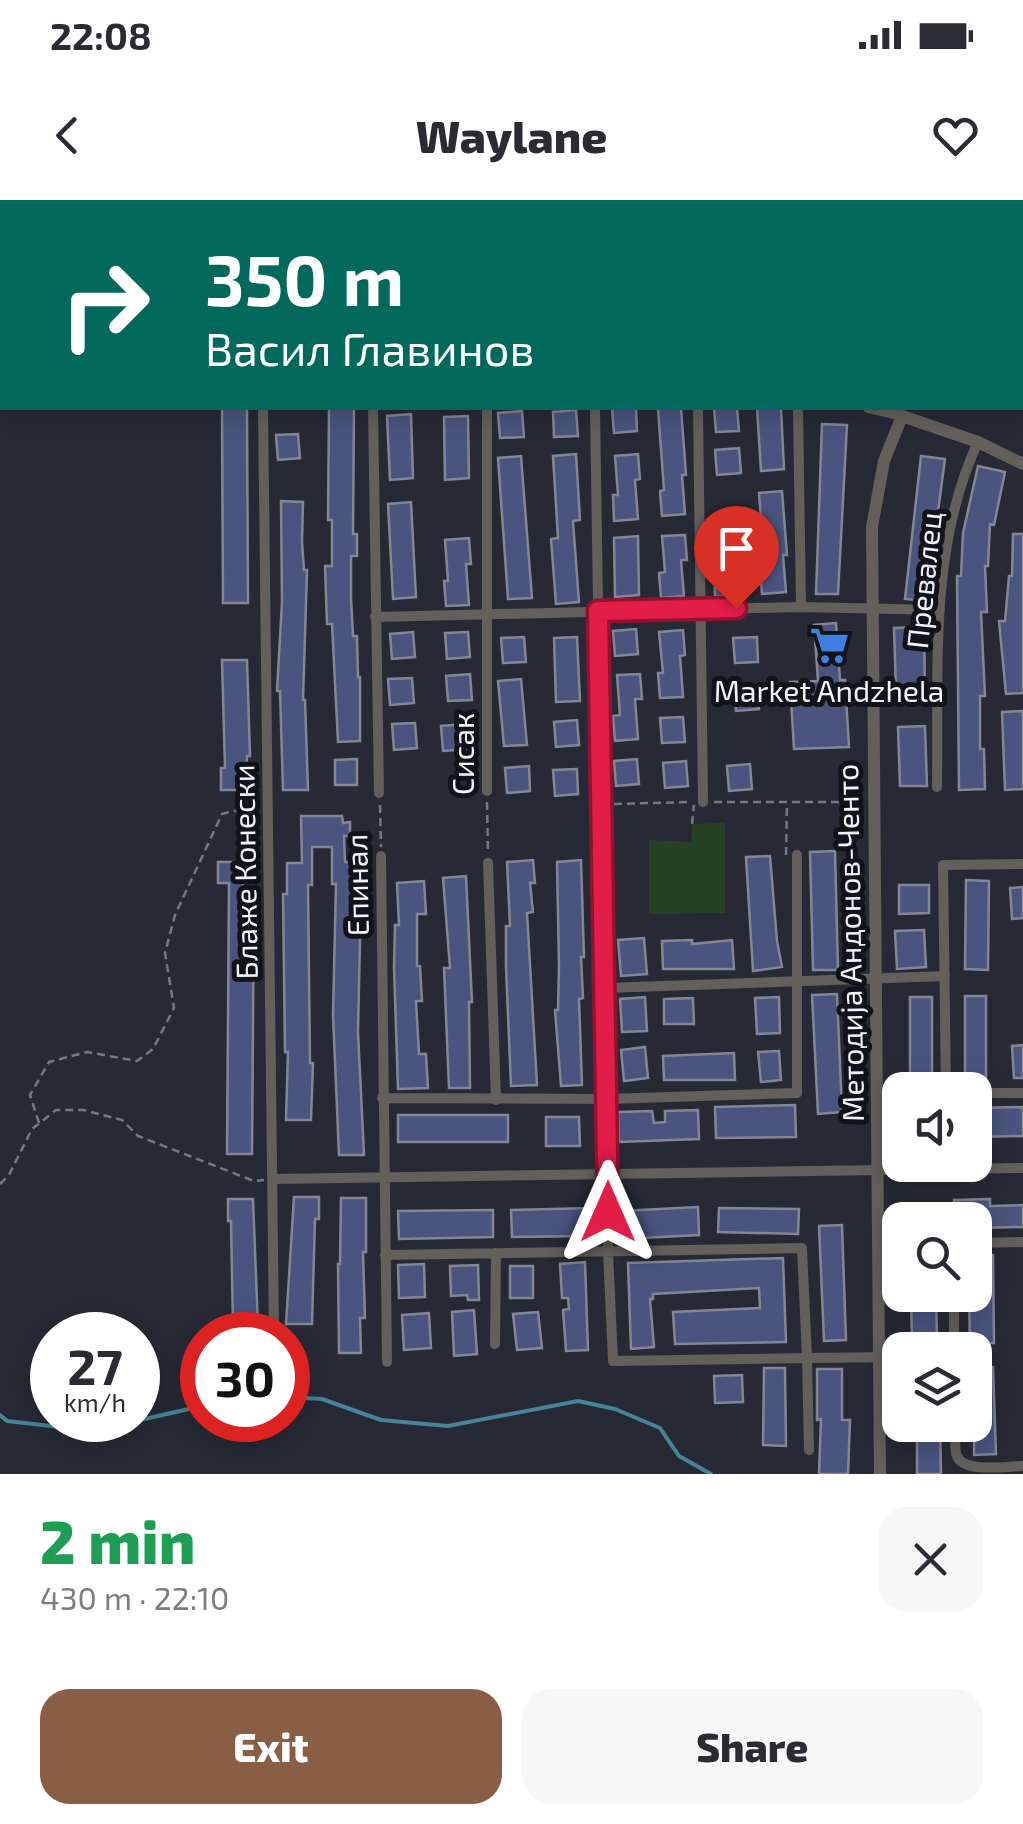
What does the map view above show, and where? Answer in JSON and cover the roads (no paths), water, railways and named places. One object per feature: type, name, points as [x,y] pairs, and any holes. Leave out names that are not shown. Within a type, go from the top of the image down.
[{"type":"street","name":"Блаже Конески","points":[[263,410],[274,1312]]},
{"type":"street","name":"Епинал","points":[[373,410],[380,793]]},
{"type":"street","name":"Сисак","points":[[486,410],[487,791]]},
{"type":"street","points":[[595,410],[613,1361],[879,1357]]},
{"type":"street","points":[[698,410],[703,609],[699,802]]},
{"type":"street","points":[[798,410],[801,607]]},
{"type":"street","points":[[876,410],[978,442],[1023,464]]},
{"type":"street","name":"Методија Андонов-Ченто","points":[[880,1474],[870,608],[872,527],[884,461],[902,416]]},
{"type":"street","name":"Превалец","points":[[937,787],[944,555],[953,510],[978,442]]},
{"type":"street","points":[[375,616],[801,607],[940,610]]},
{"type":"street","points":[[382,1098],[606,1099],[797,1092],[797,854]]},
{"type":"street","name":"Епинал","points":[[381,856],[386,1362]]},
{"type":"street","points":[[488,864],[496,1100]]},
{"type":"street","points":[[946,1072],[943,865],[1023,864]]},
{"type":"street","points":[[606,988],[945,976]]},
{"type":"street","points":[[992,1093],[1023,1092]]},
{"type":"street","points":[[273,1179],[1023,1168]]},
{"type":"street","points":[[992,1243],[1023,1242]]},
{"type":"street","points":[[385,1256],[802,1248],[809,1450]]},
{"type":"street","points":[[495,1344],[496,1253]]},
{"type":"street","points":[[956,1442],[956,1456],[962,1463],[1023,1466]]},
{"type":"waterway","points":[[310,1398],[381,1420],[448,1426],[578,1401],[615,1409],[660,1428],[679,1456],[711,1474]]},
{"type":"waterway","points":[[0,1415],[7,1421],[68,1428],[127,1423],[180,1411]]},
{"type":"place","name":"Market Andzhela","points":[[829,646]]}]
